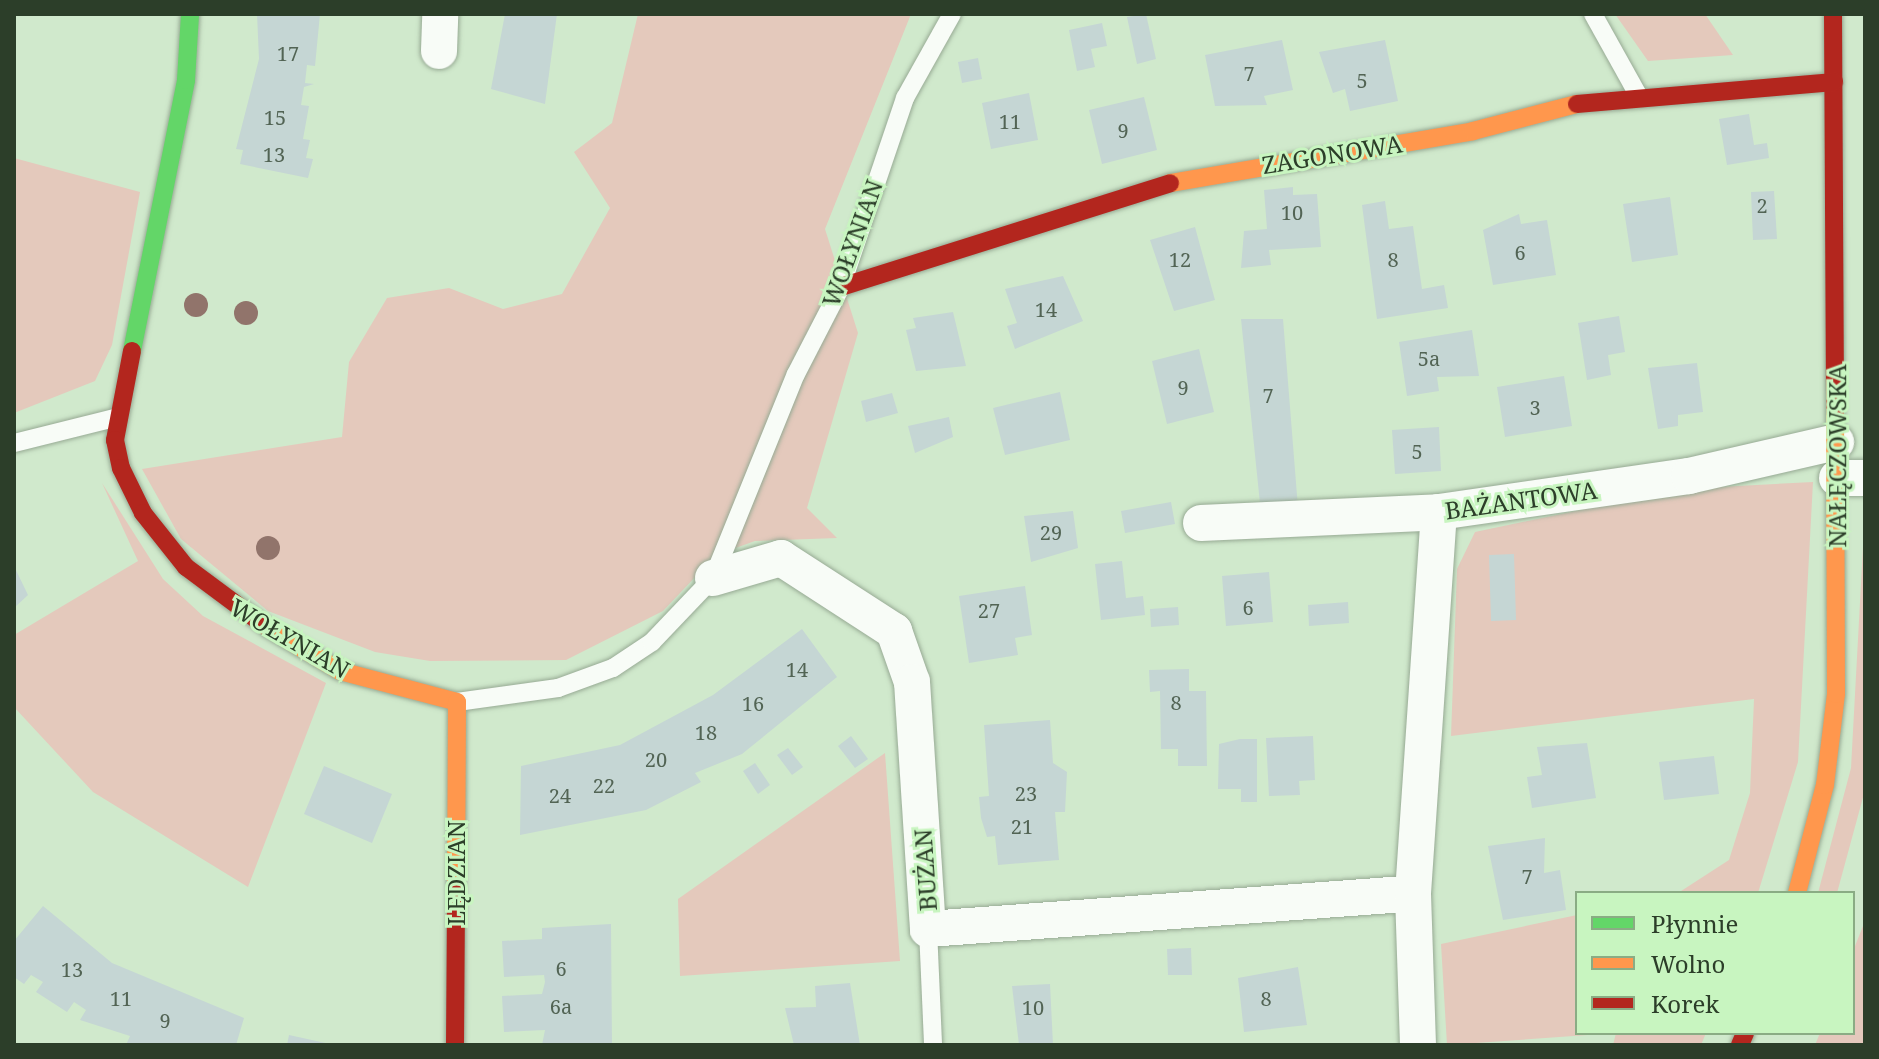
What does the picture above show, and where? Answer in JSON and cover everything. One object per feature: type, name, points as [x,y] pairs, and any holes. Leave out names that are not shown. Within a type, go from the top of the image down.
[{"type":"street","name":"WOŁYNIAN","points":[[190,14],[186,80],[118,417],[121,468],[143,513],[186,567],[233,608],[340,671],[457,702]]},
{"type":"street","points":[[439,51],[440,14]]},
{"type":"street","name":"NAŁĘCZOWSKA","points":[[1797,891],[1830,748],[1851,478],[1836,442],[1833,14]]},
{"type":"street","name":"ZAGONOWA","points":[[841,287],[1165,183],[1638,95],[1698,97],[1834,82]]},
{"type":"street","name":"BAŻANTOWA","points":[[1201,523],[1439,512],[1689,476],[1836,442]]},
{"type":"street","points":[[1418,1045],[1413,893],[1439,512]]},
{"type":"street","name":"BUŻAN","points":[[713,578],[781,558],[894,631],[912,682],[928,929],[1413,893]]},
{"type":"street","name":"LĘDZIAN","points":[[455,1045],[457,702]]},
{"type":"lane","name":"WOŁYNIAN","points":[[457,702],[558,688],[613,668],[652,642],[713,578],[796,374],[841,287],[900,112],[952,14]]},
{"type":"lane","points":[[1593,14],[1638,95]]},
{"type":"lane","points":[[14,443],[118,417]]},
{"type":"lane","points":[[928,929],[933,1045]]},
{"type":"shaded area","points":[[638,14],[911,14],[825,229],[858,333],[807,508],[837,538],[755,541],[716,555],[663,611],[566,660],[430,661],[375,652],[268,611],[181,539],[142,469],[342,437],[349,362],[387,298],[449,288],[503,309],[562,294],[610,208],[574,152],[612,123]]},
{"type":"shaded area","points":[[1615,14],[1705,14],[1733,55],[1648,61]]},
{"type":"shaded area","points":[[14,158],[140,192],[112,345],[95,381],[14,413]]},
{"type":"shaded area","points":[[1813,482],[1798,762],[1759,891],[1681,891],[1729,860],[1750,793],[1754,699],[1451,736],[1457,569],[1475,532],[1681,489]]},
{"type":"shaded area","points":[[102,483],[163,579],[203,616],[326,683],[248,887],[93,792],[14,707],[14,635],[138,561]]},
{"type":"shaded area","points":[[1865,510],[1865,790],[1838,891],[1819,891],[1851,768]]},
{"type":"shaded area","points":[[885,753],[900,961],[680,976],[678,899]]},
{"type":"shaded area","points":[[1575,915],[1575,1035],[1588,1035],[1447,1045],[1441,944]]},
{"type":"shaded area","points":[[1865,921],[1865,1045],[1815,1045],[1819,1035],[1855,1035],[1855,946]]},
{"type":"shaded area","points":[[1616,1035],[1705,1035],[1701,1045],[1613,1045]]},
{"type":"building","points":[[257,14],[320,14],[315,66],[307,65],[305,83],[314,84],[304,87],[301,105],[309,106],[303,139],[310,140],[306,158],[313,159],[308,178],[240,164],[243,150],[236,149],[259,59]]},
{"type":"building","points":[[505,14],[557,14],[545,104],[491,89]]},
{"type":"building","points":[[1146,14],[1156,59],[1137,64],[1127,17]]},
{"type":"building","points":[[1102,23],[1107,46],[1091,49],[1095,67],[1077,71],[1069,30]]},
{"type":"building","points":[[1282,40],[1293,90],[1264,96],[1267,105],[1215,106],[1205,55]]},
{"type":"building","points":[[1385,40],[1398,101],[1350,111],[1345,89],[1333,93],[1319,52]]},
{"type":"building","points":[[978,58],[982,79],[962,83],[958,62]]},
{"type":"building","points":[[1029,93],[1038,140],[991,149],[982,103]]},
{"type":"building","points":[[1144,97],[1157,150],[1102,164],[1089,110]]},
{"type":"building","points":[[1749,114],[1754,145],[1767,143],[1769,158],[1727,165],[1719,119]]},
{"type":"building","points":[[1293,187],[1293,195],[1317,194],[1321,247],[1269,250],[1271,265],[1241,268],[1244,231],[1267,229],[1264,190]]},
{"type":"building","points":[[1774,191],[1777,239],[1753,240],[1751,192]]},
{"type":"building","points":[[1670,197],[1678,255],[1632,262],[1623,204]]},
{"type":"building","points":[[1385,201],[1389,229],[1413,226],[1422,289],[1444,285],[1448,308],[1377,319],[1362,205]]},
{"type":"building","points":[[1519,214],[1521,224],[1547,220],[1556,275],[1493,285],[1483,230]]},
{"type":"building","points":[[1195,227],[1215,300],[1174,311],[1150,240]]},
{"type":"building","points":[[1063,276],[1083,321],[1015,349],[1007,326],[1017,323],[1005,289]]},
{"type":"building","points":[[953,312],[966,366],[916,371],[906,330],[916,328],[913,318]]},
{"type":"building","points":[[1619,316],[1625,352],[1608,355],[1611,375],[1587,380],[1578,323]]},
{"type":"building","points":[[1241,319],[1283,319],[1298,508],[1261,513]]},
{"type":"building","points":[[1472,330],[1479,376],[1437,377],[1439,391],[1407,396],[1399,342]]},
{"type":"building","points":[[1199,349],[1214,412],[1167,424],[1152,361]]},
{"type":"building","points":[[1697,363],[1703,412],[1678,415],[1678,426],[1658,429],[1648,368]]},
{"type":"building","points":[[1564,376],[1572,426],[1505,437],[1497,387]]},
{"type":"building","points":[[1060,392],[1070,440],[1005,455],[993,408]]},
{"type":"building","points":[[892,393],[898,413],[866,422],[861,401]]},
{"type":"building","points":[[949,417],[953,437],[915,453],[908,426]]},
{"type":"building","points":[[1439,427],[1441,471],[1395,474],[1392,430]]},
{"type":"building","points":[[1171,502],[1175,524],[1125,533],[1121,511]]},
{"type":"building","points":[[1073,511],[1078,548],[1031,562],[1024,516]]},
{"type":"building","points":[[1514,554],[1516,620],[1491,621],[1489,555]]},
{"type":"building","points":[[1122,561],[1126,598],[1143,596],[1145,615],[1101,620],[1095,564]]},
{"type":"building","points":[[14,566],[28,595],[14,608]]},
{"type":"building","points":[[1269,572],[1273,622],[1226,626],[1222,576]]},
{"type":"building","points":[[1025,586],[1032,635],[1015,638],[1018,655],[969,663],[959,596]]},
{"type":"building","points":[[1348,602],[1349,623],[1309,626],[1308,605]]},
{"type":"building","points":[[1178,607],[1179,625],[1151,627],[1150,609]]},
{"type":"building","points":[[802,629],[837,677],[742,754],[695,773],[701,782],[646,810],[520,835],[521,766],[620,745],[713,695]]},
{"type":"building","points":[[1189,669],[1189,691],[1206,691],[1207,766],[1178,766],[1178,749],[1161,749],[1160,691],[1150,692],[1149,670]]},
{"type":"building","points":[[1050,720],[1053,763],[1067,772],[1065,812],[1055,812],[1059,860],[998,865],[995,836],[987,837],[981,818],[979,797],[989,796],[984,725]]},
{"type":"building","points":[[851,736],[868,759],[855,768],[838,746]]},
{"type":"building","points":[[1313,736],[1315,780],[1299,781],[1300,795],[1269,796],[1266,738]]},
{"type":"building","points":[[1257,739],[1257,802],[1241,802],[1241,789],[1218,789],[1219,744]]},
{"type":"building","points":[[1587,743],[1596,798],[1532,808],[1527,777],[1542,775],[1537,747]]},
{"type":"building","points":[[788,748],[803,767],[792,775],[777,755]]},
{"type":"building","points":[[1714,756],[1719,794],[1664,800],[1659,762]]},
{"type":"building","points":[[755,763],[770,785],[758,794],[743,771]]},
{"type":"building","points":[[324,766],[392,794],[372,843],[304,814]]},
{"type":"building","points":[[1545,838],[1544,873],[1560,870],[1566,910],[1503,920],[1488,846]]},
{"type":"building","points":[[43,906],[112,963],[244,1018],[236,1045],[126,1045],[130,1036],[80,1020],[86,1010],[74,1002],[67,1012],[36,992],[43,982],[31,975],[24,984],[14,977],[14,941]]},
{"type":"building","points":[[611,924],[612,1045],[542,1045],[545,1030],[504,1032],[502,996],[542,994],[545,982],[544,975],[504,977],[502,941],[542,939],[542,928]]},
{"type":"building","points":[[1191,948],[1192,975],[1168,975],[1167,949]]},
{"type":"building","points":[[1298,967],[1307,1025],[1244,1032],[1238,978]]},
{"type":"building","points":[[850,983],[860,1045],[794,1045],[785,1008],[816,1007],[815,986]]},
{"type":"building","points":[[1050,984],[1053,1045],[1019,1045],[1012,986]]},
{"type":"building","points":[[289,1035],[330,1044],[330,1045],[287,1045]]},
{"type":"traffic: fast","points":[[132,351],[186,80],[190,14]]},
{"type":"traffic: slow","points":[[1170,183],[1473,131],[1577,104]]},
{"type":"traffic: slow","points":[[1798,891],[1825,785],[1836,694],[1835,412]]},
{"type":"traffic: slow","points":[[268,628],[340,671],[457,702],[456,886]]},
{"type":"traffic: jam","points":[[1833,14],[1835,412]]},
{"type":"traffic: jam","points":[[1577,104],[1834,82]]},
{"type":"traffic: jam","points":[[841,287],[1170,183]]},
{"type":"traffic: jam","points":[[132,351],[115,440],[121,468],[143,513],[186,567],[268,628]]},
{"type":"traffic: jam","points":[[455,1045],[456,886]]},
{"type":"traffic: jam","points":[[1740,1045],[1744,1035]]}]
